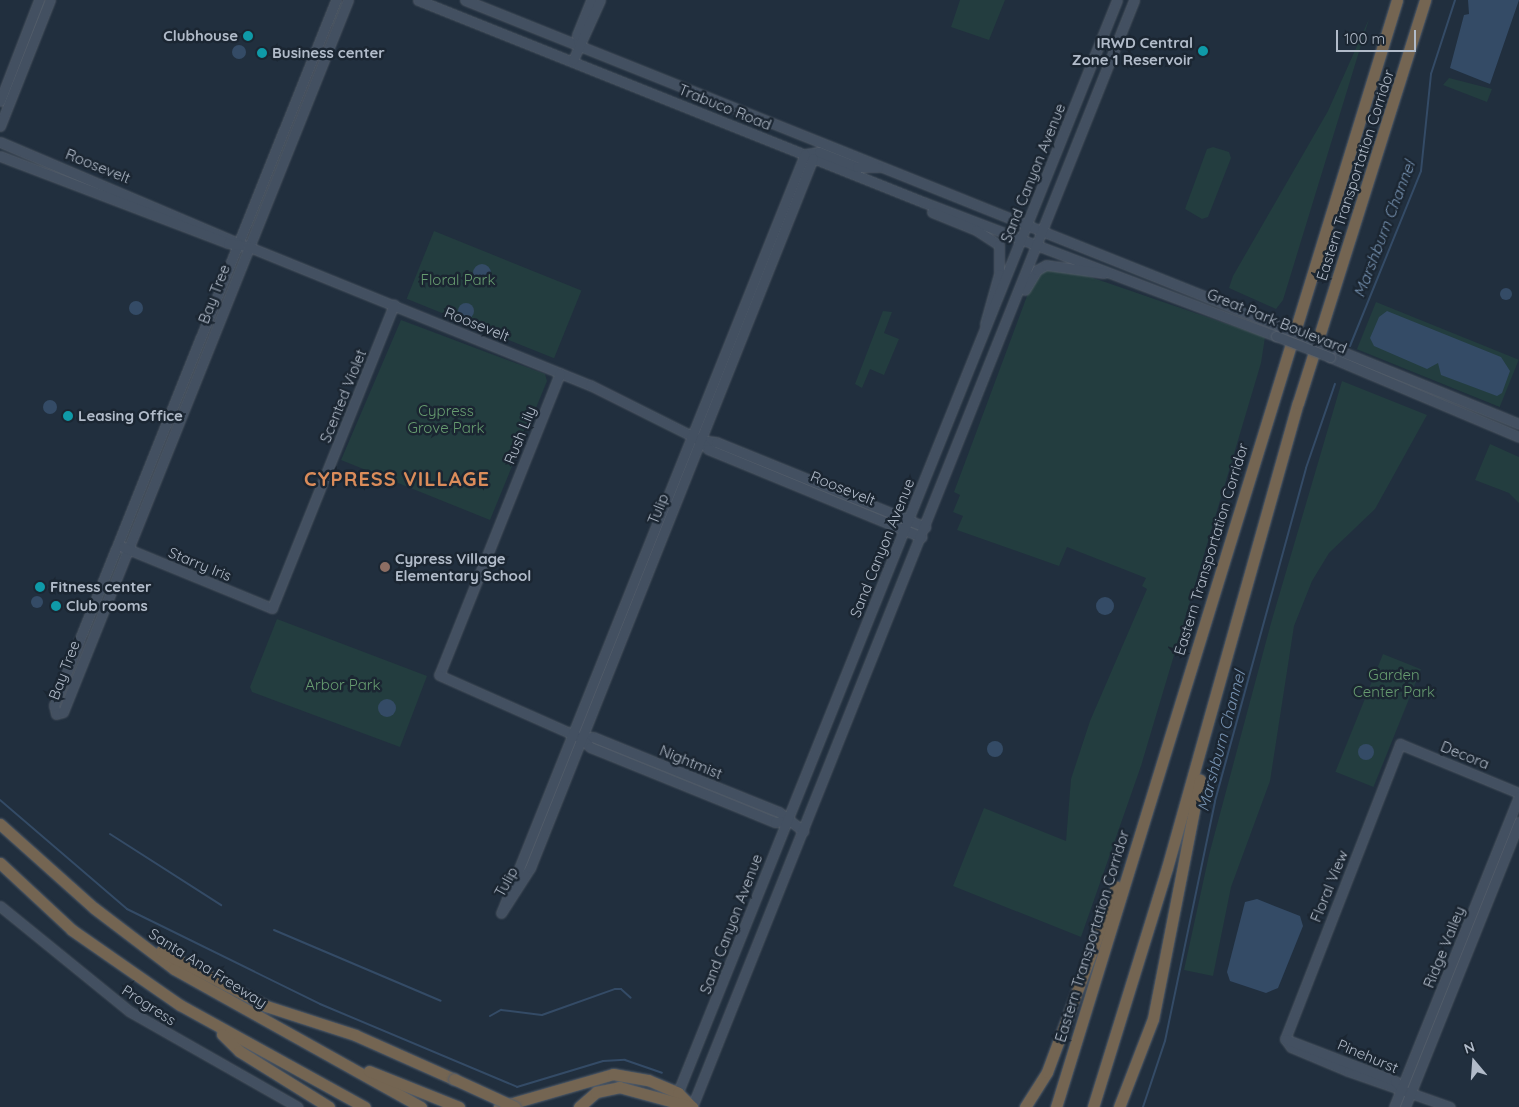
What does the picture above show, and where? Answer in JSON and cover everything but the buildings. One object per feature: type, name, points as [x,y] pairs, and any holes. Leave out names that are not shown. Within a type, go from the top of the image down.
[{"type":"highway","name":"Eastern Transportation Corridor","points":[[1056,1107],[1397,0]]},
{"type":"highway","name":"Eastern Transportation Corridor","points":[[1094,1107],[1216,701],[1301,394],[1425,0]]},
{"type":"highway","points":[[1119,1107],[1153,1019],[1216,701]]},
{"type":"highway","name":"Santa Ana Freeway","points":[[0,824],[124,932],[174,969],[314,1049],[421,1107]]},
{"type":"highway","points":[[1026,1107],[1047,1072],[1114,889],[1133,853]]},
{"type":"highway","points":[[0,863],[72,930],[210,1022],[365,1107]]},
{"type":"highway","points":[[124,932],[266,1006],[355,1035],[515,1107]]},
{"type":"highway","points":[[210,1022],[239,1051],[329,1107]]},
{"type":"highway","points":[[314,1049],[459,1107]]},
{"type":"highway","points":[[499,1107],[608,1074],[633,1076],[678,1093],[692,1107]]},
{"type":"highway","points":[[579,1107],[596,1092],[619,1087],[672,1106],[692,1107]]},
{"type":"street","points":[[0,101],[39,0]]},
{"type":"street","points":[[0,126],[50,0]]},
{"type":"street","name":"Bay Tree","points":[[336,0],[243,244],[128,549],[63,712],[56,714],[54,705],[118,545],[243,244],[348,0]]},
{"type":"street","name":"Trabuco Road","points":[[418,0],[573,60],[1021,240]]},
{"type":"street","name":"Trabuco Road","points":[[465,0],[579,44],[1042,233]]},
{"type":"street","points":[[579,44],[577,35],[591,0]]},
{"type":"street","points":[[573,60],[600,0]]},
{"type":"street","name":"Sand Canyon Avenue","points":[[672,1106],[1117,0]]},
{"type":"street","name":"Sand Canyon Avenue","points":[[692,1107],[922,537],[1134,0]]},
{"type":"street","name":"Roosevelt","points":[[0,142],[243,244],[560,372],[696,438],[716,442],[906,524],[925,527]]},
{"type":"street","points":[[809,156],[819,152],[858,167],[879,166]]},
{"type":"street","name":"Roosevelt","points":[[0,156],[228,243],[243,244]]},
{"type":"street","name":"Tulip","points":[[696,438],[572,734],[501,914],[527,874],[696,438],[809,156]]},
{"type":"street","points":[[891,189],[902,200],[976,230],[999,245],[999,274],[985,312],[985,328]]},
{"type":"street","name":"Great Park Boulevard","points":[[1042,233],[1279,326],[1519,424]]},
{"type":"street","name":"Great Park Boulevard","points":[[1021,240],[1330,357],[1519,438]]},
{"type":"street","points":[[986,373],[996,365],[1037,270],[1053,264],[1109,273]]},
{"type":"street","name":"Scented Violet","points":[[272,608],[394,305]]},
{"type":"street","name":"Rush Lily","points":[[439,674],[560,372]]},
{"type":"street","name":"Roosevelt","points":[[906,524],[922,537]]},
{"type":"street","name":"Starry Iris","points":[[118,545],[272,608]]},
{"type":"street","name":"Nightmist","points":[[439,674],[581,738],[593,737],[779,812],[786,821],[803,831]]},
{"type":"street","name":"Decora","points":[[1400,744],[1519,792]]},
{"type":"street","name":"Floral View","points":[[1285,1039],[1400,744]]},
{"type":"street","name":"Ridge Valley","points":[[1394,1107],[1519,796]]},
{"type":"street","name":"Ridge Valley","points":[[1405,1107],[1519,822]]},
{"type":"street","name":"Progress","points":[[0,906],[129,1010],[298,1107]]},
{"type":"street","name":"Pinehurst","points":[[1285,1039],[1291,1047],[1348,1071],[1411,1091],[1450,1107]]},
{"type":"green space","points":[[960,0],[1005,0],[989,40],[951,27]]},
{"type":"green space","points":[[1369,19],[1283,300],[1276,309],[1229,288],[1233,276],[1328,111]]},
{"type":"green space","points":[[1449,78],[1492,89],[1487,102],[1443,85]]},
{"type":"green space","points":[[1213,147],[1229,152],[1231,158],[1208,217],[1202,219],[1185,209],[1207,149]]},
{"type":"green space","name":"Floral Park","points":[[434,231],[581,291],[554,358],[407,299]]},
{"type":"green space","points":[[1042,269],[1070,270],[1265,337],[1261,363],[1141,766],[1081,937],[953,886],[984,808],[1066,841],[1071,779],[1090,721],[1147,589],[1142,586],[1146,578],[1067,547],[1059,566],[957,530],[963,516],[953,512],[960,495],[954,492],[1033,280]]},
{"type":"green space","points":[[1376,302],[1519,360],[1500,407],[1357,349]]},
{"type":"green space","points":[[883,311],[892,312],[884,333],[899,339],[884,375],[870,369],[862,388],[855,384]]},
{"type":"green space","name":"Cypress Grove Park","points":[[401,320],[545,374],[547,381],[490,520],[341,460]]},
{"type":"green space","points":[[1342,381],[1427,415],[1375,509],[1329,553],[1312,581],[1294,626],[1270,781],[1231,887],[1213,976],[1184,970],[1209,855],[1271,623]]},
{"type":"green space","points":[[1490,444],[1519,457],[1519,503],[1509,493],[1475,480]]},
{"type":"green space","name":"Arbor Park","points":[[277,619],[427,676],[400,747],[252,692],[250,687]]},
{"type":"green space","name":"Garden Center Park","points":[[1383,654],[1421,669],[1373,787],[1335,772]]},
{"type":"water","points":[[1468,0],[1519,0],[1490,84],[1450,68],[1464,15],[1469,14]]},
{"type":"water","points":[[239,45],[244,47],[246,52],[244,57],[239,59],[234,57],[232,52],[234,47]]},
{"type":"water","points":[[482,264],[488,267],[491,273],[488,279],[482,282],[476,279],[473,273],[476,267]]},
{"type":"water","points":[[1506,288],[1512,294],[1506,300],[1500,294]]},
{"type":"water","points":[[133,301],[139,301],[143,308],[139,315],[133,315],[129,311],[129,305]]},
{"type":"water","points":[[463,303],[469,303],[474,308],[472,317],[463,319],[458,314],[458,308]]},
{"type":"water","points":[[1387,311],[1501,357],[1510,371],[1502,393],[1497,396],[1441,375],[1438,363],[1427,369],[1374,346],[1370,338],[1379,317]]},
{"type":"water","points":[[50,400],[55,402],[57,407],[55,412],[50,414],[45,412],[43,407],[45,402]]},
{"type":"water","points":[[39,596],[42,597],[42,607],[35,608],[32,607],[31,600],[32,597]]},
{"type":"water","points":[[1101,597],[1109,597],[1114,602],[1112,613],[1101,615],[1096,610],[1096,602]]},
{"type":"water","points":[[387,699],[395,704],[396,708],[391,716],[387,717],[379,712],[378,708],[383,700]]},
{"type":"water","points":[[992,741],[998,741],[1003,746],[1001,755],[992,757],[987,752],[987,746]]},
{"type":"water","points":[[1366,744],[1372,746],[1374,752],[1372,758],[1366,760],[1360,758],[1358,752],[1360,746]]},
{"type":"water","points":[[1257,899],[1300,916],[1303,926],[1278,988],[1266,993],[1230,981],[1227,972],[1245,902]]},
{"type":"waterway","name":"Marshburn Channel","points":[[1350,346],[1421,171],[1431,74],[1455,0]]},
{"type":"waterway","name":"Marshburn Channel","points":[[1143,1107],[1165,1041],[1215,801],[1306,468],[1335,384]]},
{"type":"waterway","points":[[0,800],[127,909],[320,1004],[517,1087],[603,1061],[625,1060],[662,1073]]},
{"type":"waterway","points":[[110,834],[221,905]]},
{"type":"waterway","points":[[274,930],[441,1001]]},
{"type":"waterway","points":[[490,1016],[501,1010],[542,1015],[615,989],[621,989],[631,998]]},
{"type":"place","name":"Clubhouse","points":[[248,36]]},
{"type":"place","name":"IRWD Central Zone 1 Reservoir","points":[[1203,51]]},
{"type":"place","name":"Business center","points":[[262,53]]},
{"type":"place","name":"Leasing Office","points":[[68,416]]},
{"type":"place","name":"Cypress Village Elementary School","points":[[385,567]]},
{"type":"place","name":"Fitness center","points":[[40,587]]},
{"type":"place","name":"Club rooms","points":[[56,606]]},
{"type":"district","name":"CYPRESS VILLAGE","points":[[397,478]]}]
